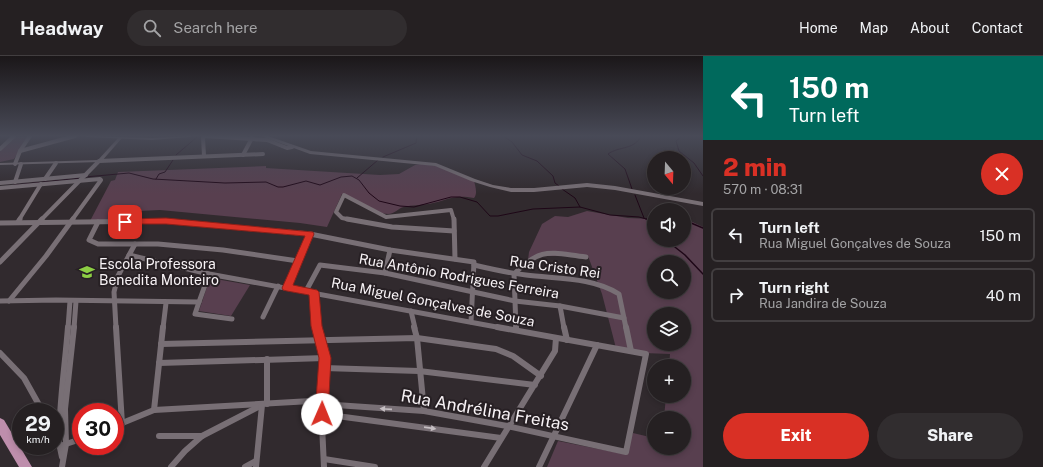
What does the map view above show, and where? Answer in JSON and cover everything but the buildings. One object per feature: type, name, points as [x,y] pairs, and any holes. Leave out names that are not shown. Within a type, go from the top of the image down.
[{"type":"main road","points":[[343,155],[436,165],[479,182],[511,190],[594,185],[703,204]]},
{"type":"main road","points":[[0,424],[26,467]]},
{"type":"street","points":[[15,182],[19,155]]},
{"type":"street","points":[[0,262],[104,155]]},
{"type":"street","points":[[0,164],[236,155]]},
{"type":"street","points":[[45,179],[56,163]]},
{"type":"street","points":[[0,188],[82,178]]},
{"type":"street","points":[[0,183],[45,179],[82,178],[101,180],[101,183],[9,301]]},
{"type":"street","points":[[18,222],[41,184]]},
{"type":"street","points":[[454,231],[392,227],[342,218],[336,212],[344,195],[386,217],[451,210],[453,214],[456,259]]},
{"type":"street","name":"Rua Cristo Rei","points":[[0,223],[40,221],[166,221],[310,234],[390,250],[456,259],[514,274],[595,283],[611,288],[620,294],[631,351]]},
{"type":"street","points":[[98,222],[89,240],[90,242],[98,244],[158,244],[223,250],[298,261]]},
{"type":"street","points":[[287,288],[310,234]]},
{"type":"street","points":[[117,403],[114,286],[135,244]]},
{"type":"street","points":[[385,273],[390,250]]},
{"type":"street","points":[[516,330],[514,274],[532,257],[540,254],[586,257]]},
{"type":"street","name":"Rua Miguel Gonçalves de Souza","points":[[129,255],[209,274],[314,292],[646,354],[626,452]]},
{"type":"street","points":[[471,322],[474,263]]},
{"type":"street","name":"Rua Antônio Rodrigues Ferreira","points":[[306,291],[320,265],[385,273],[515,301],[560,306],[624,318]]},
{"type":"street","points":[[209,274],[195,314],[232,319]]},
{"type":"street","points":[[263,317],[278,286]]},
{"type":"street","points":[[314,292],[316,326],[325,358],[321,404],[324,463],[376,467]]},
{"type":"street","points":[[0,301],[198,302]]},
{"type":"street","points":[[61,403],[67,374],[73,301]]},
{"type":"street","points":[[154,410],[166,303]]},
{"type":"street","points":[[560,306],[567,340]]},
{"type":"street","points":[[411,311],[417,338],[424,412]]},
{"type":"street","points":[[161,344],[320,339],[417,338],[496,349],[513,356],[541,376]]},
{"type":"street","points":[[484,467],[507,426],[541,376],[555,351],[556,338]]},
{"type":"street","points":[[539,467],[597,345]]},
{"type":"street","points":[[0,353],[24,378],[38,403]]},
{"type":"street","points":[[159,363],[325,358]]},
{"type":"street","points":[[245,467],[256,464],[265,405],[267,359]]},
{"type":"street","points":[[324,368],[420,371],[535,385]]},
{"type":"street","name":"Rua Andrélina Freitas","points":[[124,422],[154,410],[265,405],[311,401],[321,404],[424,412],[507,426],[626,452]]},
{"type":"street","points":[[172,467],[185,451],[202,436],[265,405]]},
{"type":"street","name":"Rua Andrélina Freitas","points":[[322,414],[501,438]]},
{"type":"street","points":[[158,436],[202,436]]},
{"type":"street","points":[[62,455],[62,467]]},
{"type":"shaded area","points":[[0,155],[16,155],[14,159],[0,162]]},
{"type":"shaded area","points":[[421,164],[436,166],[474,180],[476,192],[474,198],[456,197],[429,204],[413,205],[388,214],[377,212],[342,194],[327,227],[300,223],[160,210],[139,211],[136,220],[90,221],[111,181],[115,180],[118,172],[266,166],[266,168],[380,175],[399,174],[415,165]]},
{"type":"shaded area","points":[[587,211],[628,218],[647,219],[647,247],[691,247],[691,221],[703,227],[703,467],[547,467],[558,441],[624,454],[633,433],[647,436],[647,455],[691,455],[691,411],[665,411],[665,403],[691,403],[691,359],[670,359],[670,354],[617,352],[602,294],[588,256],[544,256],[528,260],[529,252],[542,224],[555,216],[568,217]]},
{"type":"shaded area","points":[[210,278],[250,285],[231,316],[199,311]]},
{"type":"waterway","points":[[383,157],[387,155]]},
{"type":"waterway","points":[[522,155],[537,161],[553,176],[555,183],[559,186]]},
{"type":"waterway","points":[[609,155],[625,169],[632,189]]},
{"type":"waterway","points":[[684,155],[694,163],[703,176]]},
{"type":"waterway","points":[[156,179],[159,174],[165,172],[173,160]]},
{"type":"waterway","points":[[357,178],[378,160]]},
{"type":"waterway","points":[[85,177],[129,173],[153,179],[225,183],[266,182],[278,187],[283,187],[306,181],[320,185],[341,177],[352,176],[359,180],[369,193],[379,201],[400,206],[414,207],[451,197],[460,197],[477,202],[490,216],[498,216],[533,209],[580,207]]},
{"type":"waterway","points":[[14,185],[82,178]]},
{"type":"waterway","points":[[562,189],[575,198],[580,207]]},
{"type":"waterway","points":[[635,195],[644,218]]},
{"type":"waterway","points":[[580,207],[610,215],[639,217],[647,219]]},
{"type":"waterway","points":[[691,223],[703,228]]},
{"type":"waterway","points":[[675,247],[685,255],[703,274]]},
{"type":"place","name":"Escola Professora Benedita Monteiro","points":[[87,272]]},
{"type":"route","points":[[125,222],[166,221],[310,234],[287,288],[314,292],[316,326],[325,358],[321,404],[322,414]]}]
